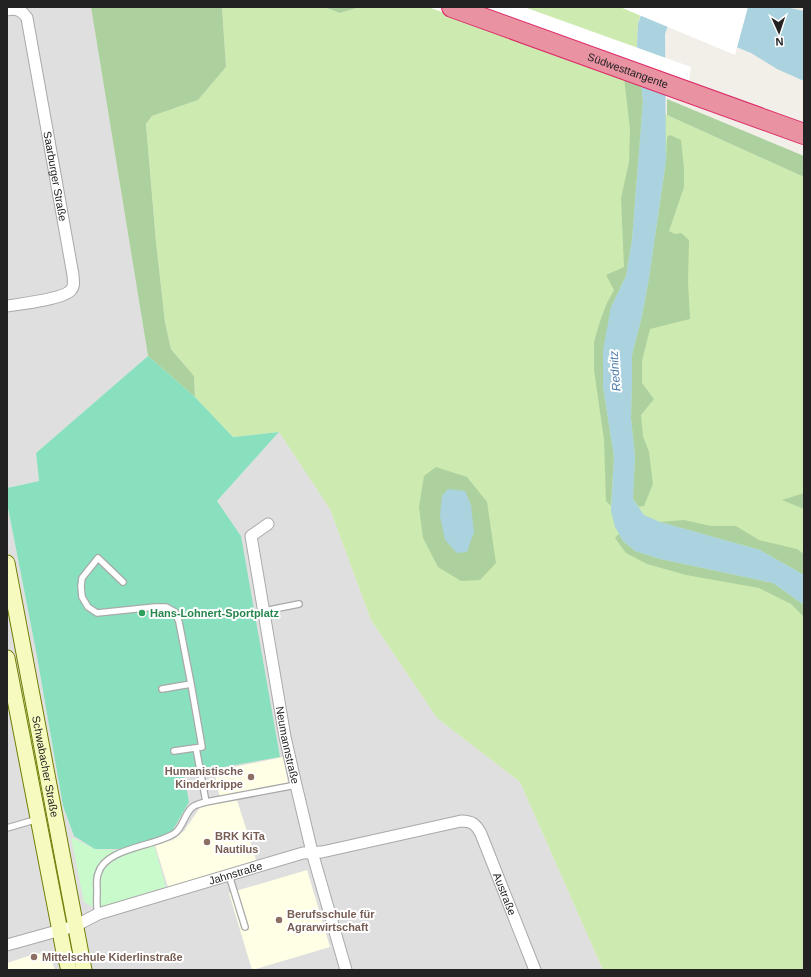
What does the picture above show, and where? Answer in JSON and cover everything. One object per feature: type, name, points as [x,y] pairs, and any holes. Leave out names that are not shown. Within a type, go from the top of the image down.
[{"type":"highway","name":"Südwesttangente","points":[[452,7],[688,85],[804,120]]},
{"type":"highway","name":"Südwesttangente","points":[[486,7],[688,85],[804,134]]},
{"type":"main road","name":"Schwabacher Straße","points":[[7,563],[84,970]]},
{"type":"main road","name":"Schwabacher Straße","points":[[7,658],[69,970]]},
{"type":"street","name":"Saarburger Straße","points":[[7,10],[18,10],[24,13],[26,18],[74,284],[71,292],[62,296],[7,306]]},
{"type":"street","name":"Neumannstraße","points":[[268,524],[250,536],[296,785],[312,852],[346,970]]},
{"type":"street","name":"Jahnstraße","points":[[7,945],[75,926],[98,914],[303,853],[322,852],[461,821],[470,821]]},
{"type":"street","name":"Austraße","points":[[470,821],[477,826],[481,834],[535,970]]},
{"type":"lane","points":[[124,582],[98,558],[82,578],[80,586],[82,597],[88,607],[97,613],[155,607],[166,607],[175,612],[179,622],[202,747],[174,752]]},
{"type":"lane","points":[[264,611],[299,604]]},
{"type":"lane","points":[[162,689],[191,684]]},
{"type":"lane","points":[[196,748],[206,802]]},
{"type":"lane","points":[[98,914],[96,903],[98,874],[104,864],[111,858],[168,837],[176,832],[190,809],[194,806],[206,802],[296,785]]},
{"type":"lane","points":[[7,828],[38,819]]},
{"type":"lane","points":[[229,875],[245,927]]},
{"type":"shaded area","points":[[7,7],[91,7],[148,356],[36,453],[39,481],[7,488]]},
{"type":"shaded area","points":[[279,432],[330,509],[371,620],[437,718],[520,782],[603,970],[7,970],[7,503],[36,651],[63,806],[74,836],[189,802],[184,774],[241,536],[217,501]]},
{"type":"shaded area","name":"Humanistische Kinderkrippe","points":[[283,757],[288,783],[220,798],[214,771]]},
{"type":"shaded area","name":"BRK KiTa Nautilus","points":[[237,800],[256,860],[168,887],[155,845],[173,840],[184,831],[201,806]]},
{"type":"shaded area","name":"Berufsschule für Agrarwirtschaft","points":[[307,870],[330,947],[252,970],[229,893]]},
{"type":"shaded area","name":"Mittelschule Kiderlinstraße","points":[[38,953],[52,962],[55,970],[7,970],[7,963]]},
{"type":"green space","points":[[91,7],[222,7],[226,67],[198,100],[152,116],[146,124],[156,242],[165,322],[171,349],[194,376],[195,397],[148,356]]},
{"type":"green space","points":[[222,7],[324,7],[340,13],[360,7],[642,7],[638,24],[637,45],[643,101],[667,115],[804,177],[804,970],[603,970],[520,782],[437,718],[371,620],[330,509],[279,432],[233,437],[195,397],[194,376],[171,349],[165,322],[156,242],[146,124],[152,116],[198,100],[226,67]]},
{"type":"green space","points":[[324,7],[360,7],[340,13]]},
{"type":"green space","points":[[624,78],[641,83],[643,101],[632,240],[626,276],[611,307],[603,387],[614,457],[611,506],[606,501],[604,440],[594,370],[594,342],[600,321],[614,290],[606,275],[624,267],[621,198],[629,162],[630,129]]},
{"type":"green space","points":[[667,99],[804,156],[804,177],[667,115]]},
{"type":"green space","points":[[670,135],[681,140],[684,168],[684,187],[669,231],[675,234],[681,233],[689,240],[688,282],[690,319],[650,329],[642,361],[642,383],[654,399],[641,415],[643,436],[649,452],[653,484],[644,506],[639,507],[633,499],[635,457],[631,418],[632,355],[642,316],[649,278],[666,161],[667,137]]},
{"type":"green space","name":"Hans-Lohnert-Sportplatz","points":[[148,356],[195,397],[233,437],[279,432],[217,501],[241,536],[280,757],[184,774],[189,802],[171,833],[129,849],[95,849],[74,836],[63,806],[36,651],[7,503],[7,488],[39,481],[36,453]]},
{"type":"green space","points":[[436,467],[467,477],[487,502],[496,563],[480,580],[461,581],[438,567],[423,538],[419,507],[424,476]]},
{"type":"green space","points":[[804,493],[804,509],[782,500]]},
{"type":"green space","points":[[684,520],[711,526],[736,526],[759,540],[797,549],[804,554],[804,575],[760,550],[660,522]]},
{"type":"green space","points":[[619,534],[623,541],[635,551],[660,559],[773,583],[804,605],[804,617],[791,604],[759,588],[686,575],[647,564],[626,553],[615,538]]},
{"type":"green space","points":[[17,669],[30,721],[44,791],[42,792],[29,742]]},
{"type":"green space","points":[[71,837],[95,849],[136,851],[154,845],[166,887],[103,906],[91,906],[84,902]]},
{"type":"water","name":"Rednitz","points":[[638,7],[786,7],[804,11],[804,81],[777,69],[751,53],[670,20],[665,34],[666,161],[649,278],[642,316],[632,355],[631,418],[635,457],[633,499],[644,515],[660,522],[760,550],[804,575],[804,605],[773,583],[660,559],[635,551],[623,541],[615,527],[611,511],[614,457],[603,387],[603,350],[611,307],[626,276],[632,240],[643,101],[637,45],[638,24],[643,9]]},
{"type":"water","points":[[448,489],[465,491],[471,505],[474,532],[467,552],[457,553],[445,540],[440,516],[442,496]]},
{"type":"pier","points":[[428,7],[524,7],[691,67],[686,100]]},
{"type":"pier","points":[[620,7],[748,7],[735,55]]},
{"type":"place","name":"Hans-Lohnert-Sportplatz","points":[[142,613]]},
{"type":"place","name":"Humanistische Kinderkrippe","points":[[251,777]]},
{"type":"place","name":"BRK KiTa Nautilus","points":[[207,842]]},
{"type":"place","name":"Berufsschule für Agrarwirtschaft","points":[[279,920]]},
{"type":"place","name":"Mittelschule Kiderlinstraße","points":[[34,957]]}]
